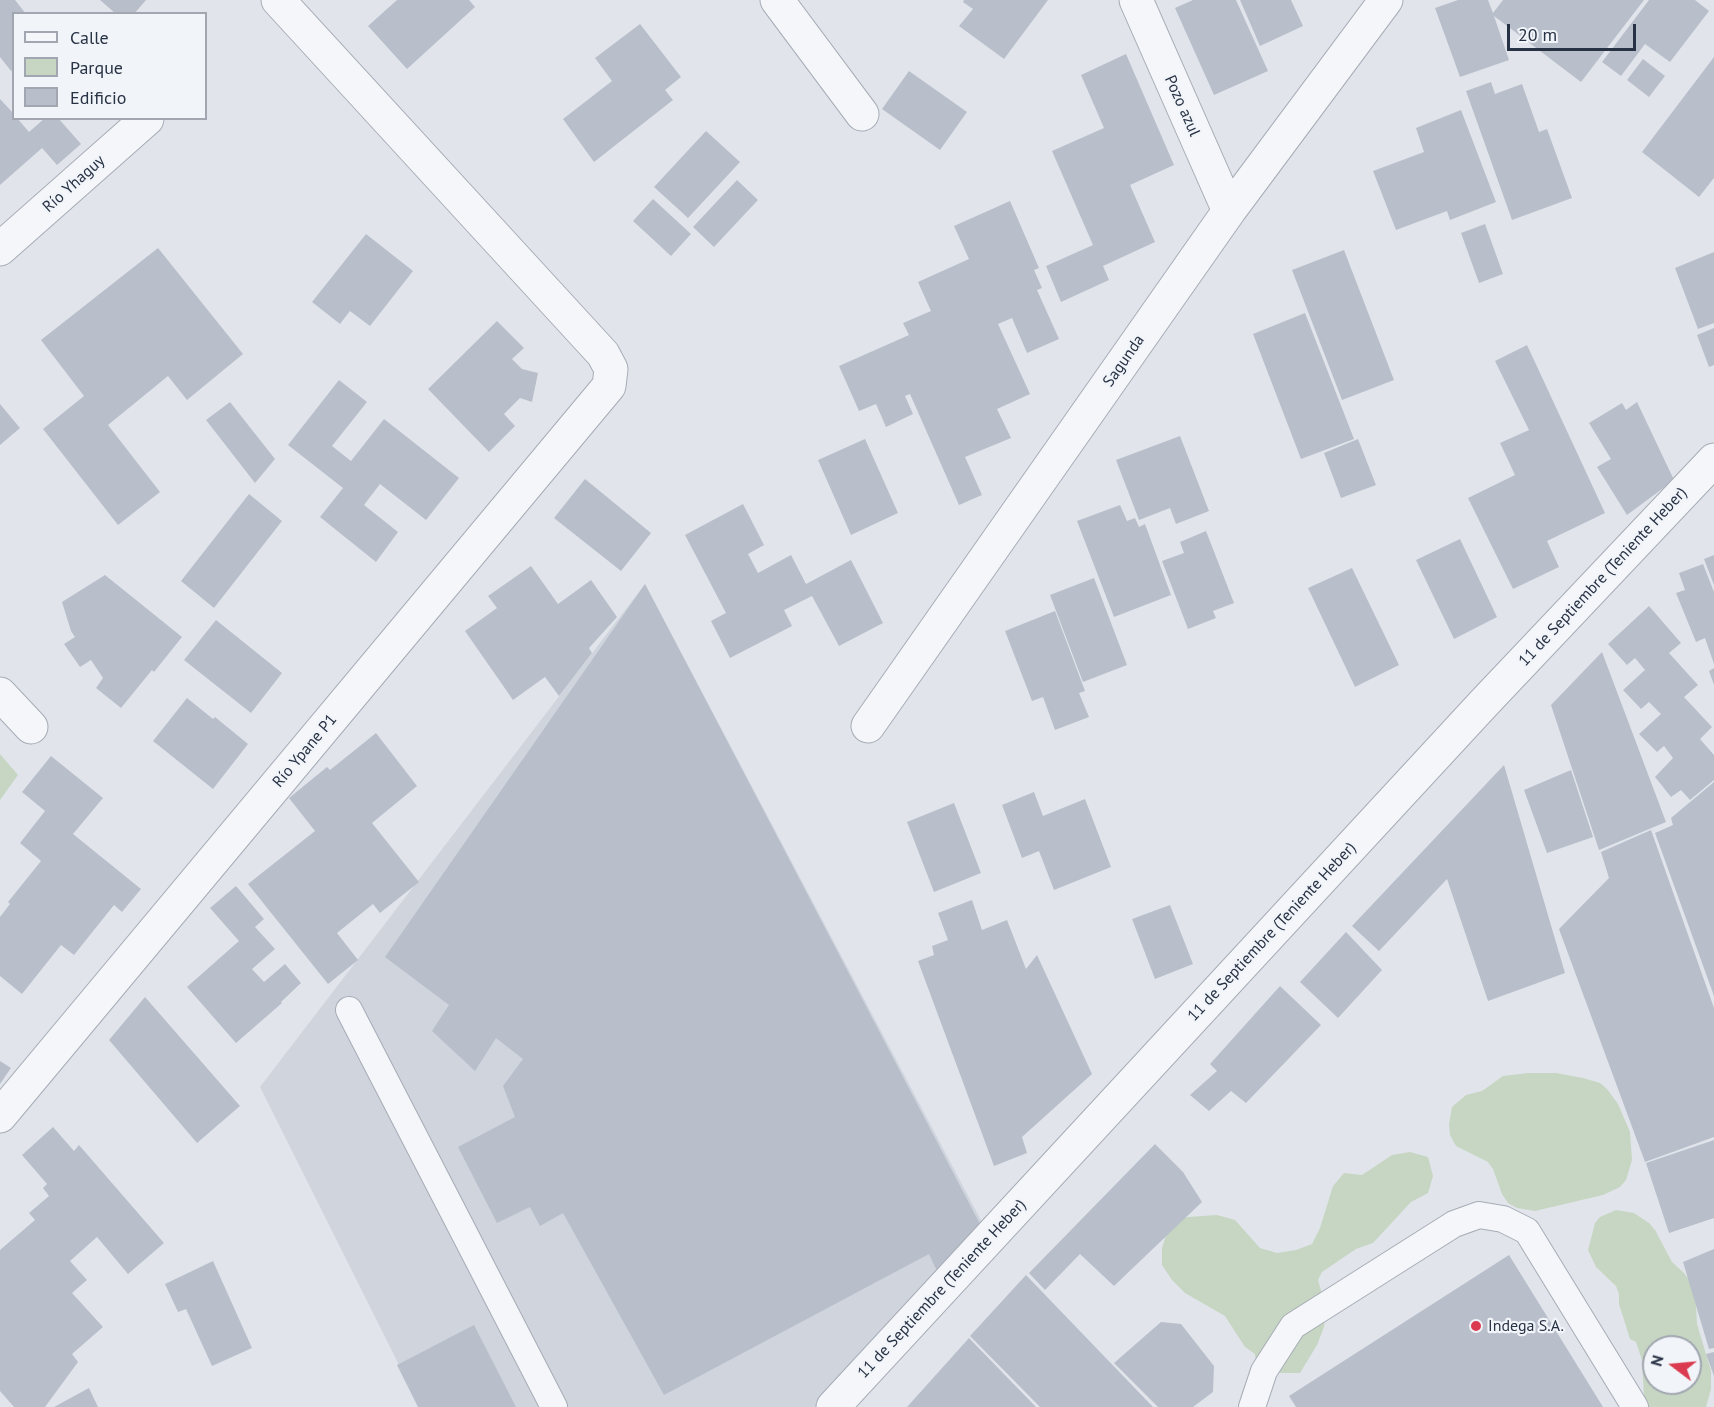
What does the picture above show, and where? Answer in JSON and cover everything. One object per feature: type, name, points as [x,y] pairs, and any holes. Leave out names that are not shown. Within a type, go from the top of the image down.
[{"type":"street","points":[[777,0],[862,114]]},
{"type":"street","name":"Pozo azul","points":[[1136,0],[1229,212]]},
{"type":"street","name":"Sagunda","points":[[868,726],[1229,212],[1386,0]]},
{"type":"street","name":"Río Ypane P1","points":[[0,1116],[609,386],[610,369],[603,354],[285,2]]},
{"type":"street","name":"Río Yhaguy","points":[[0,249],[146,120]]},
{"type":"street","name":"11 de Septiembre (Teniente Heber)","points":[[833,1407],[1475,712],[1714,460]]},
{"type":"street","points":[[0,694],[31,727]]},
{"type":"lane","points":[[349,1010],[555,1407]]},
{"type":"lane","points":[[1252,1407],[1264,1371],[1293,1326],[1454,1224],[1479,1215],[1503,1219],[1527,1231],[1635,1407]]},
{"type":"shaded area","points":[[645,584],[984,1226],[832,1407],[420,1407],[260,1087]]},
{"type":"green space","points":[[0,754],[18,775],[0,800]]},
{"type":"green space","points":[[1556,1073],[1583,1078],[1600,1083],[1607,1089],[1618,1104],[1630,1132],[1632,1160],[1626,1180],[1620,1187],[1603,1195],[1535,1211],[1517,1208],[1508,1203],[1502,1194],[1488,1162],[1456,1146],[1450,1135],[1452,1107],[1466,1095],[1482,1091],[1503,1076]]},
{"type":"green space","points":[[1410,1152],[1428,1157],[1433,1176],[1428,1193],[1411,1202],[1373,1243],[1356,1249],[1322,1272],[1318,1280],[1326,1308],[1324,1327],[1317,1345],[1300,1373],[1281,1373],[1256,1362],[1255,1354],[1245,1347],[1225,1316],[1185,1293],[1162,1265],[1162,1248],[1167,1232],[1181,1219],[1188,1217],[1217,1215],[1235,1220],[1260,1248],[1277,1253],[1296,1250],[1312,1244],[1320,1228],[1333,1186],[1344,1173],[1362,1175],[1392,1155]]},
{"type":"green space","points":[[1616,1210],[1634,1213],[1649,1223],[1672,1262],[1695,1288],[1697,1324],[1700,1335],[1642,1335],[1642,1360],[1636,1342],[1630,1339],[1616,1286],[1596,1267],[1588,1250],[1595,1223],[1600,1217]]},
{"type":"green space","points":[[1702,1341],[1711,1371],[1711,1389],[1706,1407],[1648,1407],[1644,1395],[1702,1395]]},
{"type":"building","points":[[0,0],[15,0],[24,12],[12,12],[12,70],[0,57]]},
{"type":"building","points":[[100,0],[146,0],[136,12],[114,12]]},
{"type":"building","points":[[397,0],[469,0],[475,7],[407,69],[368,26]]},
{"type":"building","points":[[964,0],[1048,0],[1004,59],[959,26],[973,9],[963,2]]},
{"type":"building","points":[[1193,0],[1236,0],[1268,71],[1214,95],[1175,8]]},
{"type":"building","points":[[1240,0],[1291,0],[1303,26],[1260,46]]},
{"type":"building","points":[[1458,0],[1488,0],[1493,13],[1503,0],[1644,0],[1581,82],[1494,16],[1509,60],[1460,77],[1435,8]]},
{"type":"building","points":[[1649,0],[1695,0],[1709,11],[1670,62],[1645,44],[1621,76],[1602,62]]},
{"type":"building","points":[[640,24],[681,77],[665,90],[673,100],[594,162],[563,119],[612,81],[595,58]]},
{"type":"building","points":[[1126,54],[1174,165],[1130,185],[1155,242],[1103,266],[1109,280],[1061,302],[1046,266],[1093,245],[1052,151],[1104,128],[1081,75]]},
{"type":"building","points":[[1714,57],[1714,178],[1699,197],[1642,152]]},
{"type":"building","points":[[1643,59],[1665,76],[1649,97],[1627,80]]},
{"type":"building","points":[[909,71],[967,112],[940,150],[882,109]]},
{"type":"building","points":[[1491,82],[1495,94],[1522,84],[1539,132],[1547,129],[1572,198],[1512,220],[1466,91]]},
{"type":"building","points":[[0,99],[12,112],[12,120],[19,120],[29,132],[43,120],[60,120],[81,144],[57,165],[42,148],[0,185]]},
{"type":"building","points":[[1461,110],[1496,202],[1450,220],[1447,211],[1396,230],[1373,171],[1424,152],[1416,128]]},
{"type":"building","points":[[706,131],[740,162],[688,218],[654,187]]},
{"type":"building","points":[[737,180],[758,200],[714,247],[693,227]]},
{"type":"building","points":[[653,199],[691,234],[671,256],[633,221]]},
{"type":"building","points":[[1010,201],[1039,268],[1034,270],[1042,288],[1037,290],[1059,339],[1027,353],[1012,318],[998,324],[1030,394],[997,409],[1011,438],[965,457],[982,495],[959,505],[910,394],[905,396],[913,414],[886,427],[876,404],[859,411],[839,366],[909,335],[903,323],[931,311],[918,282],[969,259],[954,226]]},
{"type":"building","points":[[1485,224],[1503,274],[1479,283],[1461,233]]},
{"type":"building","points":[[366,234],[413,271],[370,326],[350,311],[340,324],[312,302]]},
{"type":"building","points":[[158,248],[243,354],[187,400],[168,376],[108,425],[160,492],[118,525],[43,429],[84,396],[41,340]]},
{"type":"building","points":[[1344,250],[1394,380],[1342,400],[1292,270]]},
{"type":"building","points":[[1714,252],[1714,323],[1698,329],[1675,268]]},
{"type":"building","points":[[1305,313],[1354,439],[1301,459],[1253,334]]},
{"type":"building","points":[[497,321],[524,348],[512,359],[522,369],[538,373],[532,402],[520,398],[504,414],[515,426],[489,452],[428,389]]},
{"type":"building","points":[[1714,328],[1714,365],[1709,367],[1697,335]]},
{"type":"building","points":[[1527,345],[1605,513],[1547,541],[1559,567],[1513,589],[1468,498],[1515,475],[1500,443],[1529,430],[1495,361]]},
{"type":"building","points":[[339,380],[367,402],[332,446],[351,461],[384,419],[459,478],[426,520],[380,484],[364,505],[398,532],[376,562],[320,517],[343,488],[288,445]]},
{"type":"building","points":[[230,402],[275,459],[255,483],[206,420]]},
{"type":"building","points":[[1637,402],[1674,480],[1627,515],[1597,467],[1611,459],[1589,423],[1622,403],[1626,410]]},
{"type":"building","points":[[0,404],[20,428],[0,445]]},
{"type":"building","points":[[1180,436],[1209,511],[1176,524],[1170,508],[1139,520],[1116,460]]},
{"type":"building","points":[[865,439],[898,513],[851,535],[818,460]]},
{"type":"building","points":[[1358,439],[1376,485],[1341,498],[1324,453]]},
{"type":"building","points":[[585,479],[651,533],[621,571],[554,518]]},
{"type":"building","points":[[249,494],[282,521],[214,608],[181,581]]},
{"type":"building","points":[[743,504],[764,545],[748,554],[758,573],[791,555],[806,584],[851,560],[883,623],[839,646],[812,596],[784,610],[792,626],[730,658],[711,621],[726,613],[685,535]]},
{"type":"building","points":[[1120,505],[1127,521],[1135,518],[1139,527],[1145,524],[1171,595],[1114,617],[1077,521]]},
{"type":"building","points":[[1206,531],[1234,603],[1213,611],[1216,618],[1188,629],[1162,561],[1184,553],[1180,542]]},
{"type":"building","points":[[1460,539],[1497,617],[1454,639],[1416,560]]},
{"type":"building","points":[[1714,555],[1714,585],[1704,559]]},
{"type":"building","points":[[1703,564],[1714,592],[1714,664],[1705,638],[1696,642],[1676,593],[1685,590],[1679,573]]},
{"type":"building","points":[[531,566],[558,604],[591,580],[617,617],[589,648],[592,653],[559,696],[545,677],[513,700],[465,631],[497,608],[488,596]]},
{"type":"building","points":[[1352,568],[1399,665],[1355,687],[1308,588]]},
{"type":"building","points":[[105,575],[182,637],[121,708],[96,688],[103,678],[91,660],[80,667],[64,644],[75,637],[62,602]]},
{"type":"building","points":[[1094,578],[1127,665],[1083,682],[1050,595]]},
{"type":"building","points":[[645,584],[980,1224],[937,1271],[929,1254],[664,1395],[563,1213],[540,1226],[530,1207],[497,1223],[458,1147],[515,1117],[503,1086],[523,1059],[496,1038],[475,1071],[432,1031],[449,1005],[385,957]]},
{"type":"building","points":[[1649,606],[1681,643],[1669,653],[1698,685],[1684,697],[1712,727],[1700,739],[1714,755],[1714,780],[1690,800],[1681,790],[1671,797],[1655,777],[1673,758],[1664,746],[1657,752],[1639,734],[1661,714],[1649,702],[1641,709],[1623,690],[1645,670],[1635,658],[1627,665],[1608,644]]},
{"type":"building","points":[[1055,611],[1085,691],[1079,693],[1089,717],[1055,730],[1043,697],[1032,701],[1005,631]]},
{"type":"building","points":[[216,620],[282,673],[251,713],[184,660]]},
{"type":"building","points":[[1602,652],[1666,822],[1599,850],[1551,705]]},
{"type":"building","points":[[1714,668],[1714,685],[1709,671]]},
{"type":"building","points":[[187,698],[248,744],[213,789],[153,741]]},
{"type":"building","points":[[376,733],[417,786],[372,823],[419,882],[380,913],[373,904],[337,933],[358,960],[328,984],[248,884],[315,831],[289,798],[327,767],[330,770]]},
{"type":"building","points":[[51,756],[103,798],[73,834],[141,889],[122,912],[114,905],[74,955],[61,945],[22,994],[0,976],[0,917],[10,904],[8,902],[41,861],[20,843],[45,811],[22,792]]},
{"type":"building","points":[[1504,765],[1565,973],[1488,1001],[1447,879],[1379,951],[1352,926]]},
{"type":"building","points":[[1571,770],[1593,837],[1547,853],[1524,790]]},
{"type":"building","points":[[1714,782],[1714,996],[1655,833],[1673,825],[1671,818]]},
{"type":"building","points":[[1034,792],[1043,816],[1085,799],[1111,867],[1054,890],[1039,851],[1022,858],[1002,805]]},
{"type":"building","points":[[954,803],[981,873],[934,892],[907,822]]},
{"type":"building","points":[[1651,830],[1714,1008],[1714,1137],[1645,1162],[1559,929],[1609,878],[1601,852]]},
{"type":"building","points":[[236,886],[264,919],[255,927],[275,949],[252,969],[264,982],[285,964],[301,983],[282,1003],[236,1043],[187,987],[239,941],[210,908]]},
{"type":"building","points":[[972,900],[982,930],[1007,920],[1026,969],[1037,955],[1092,1074],[1022,1137],[1027,1153],[994,1166],[918,961],[934,955],[932,946],[948,940],[938,913]]},
{"type":"building","points":[[1170,905],[1193,964],[1155,979],[1132,919]]},
{"type":"building","points":[[1346,932],[1382,970],[1338,1018],[1300,982]]},
{"type":"building","points":[[1280,986],[1321,1025],[1246,1103],[1231,1091],[1209,1111],[1190,1095],[1217,1071],[1210,1064]]},
{"type":"building","points":[[145,997],[240,1106],[197,1143],[109,1040]]},
{"type":"building","points":[[0,1061],[11,1068],[0,1084]]},
{"type":"building","points":[[53,1127],[74,1151],[79,1145],[164,1243],[128,1274],[97,1237],[70,1261],[87,1280],[72,1293],[103,1327],[72,1354],[78,1362],[45,1407],[14,1407],[0,1391],[0,1250],[35,1220],[29,1213],[49,1196],[43,1188],[47,1184],[22,1155]]},
{"type":"building","points":[[1714,1140],[1714,1218],[1669,1233],[1646,1163]]},
{"type":"building","points":[[1155,1144],[1183,1172],[1202,1202],[1114,1286],[1080,1254],[1045,1290],[1029,1273]]},
{"type":"building","points":[[1714,1249],[1714,1348],[1709,1349],[1683,1262]]},
{"type":"building","name":"Indega S.A.","points":[[1509,1255],[1603,1407],[1296,1407],[1289,1396]]},
{"type":"building","points":[[213,1261],[252,1348],[212,1366],[186,1309],[178,1312],[165,1284]]},
{"type":"building","points":[[1026,1275],[1153,1407],[1040,1407],[970,1336]]},
{"type":"building","points":[[1161,1322],[1181,1324],[1214,1366],[1213,1392],[1193,1407],[1158,1407],[1114,1363]]},
{"type":"building","points":[[474,1325],[516,1407],[418,1407],[397,1365]]},
{"type":"building","points":[[969,1338],[1036,1407],[907,1407]]},
{"type":"building","points":[[1714,1352],[1714,1376],[1706,1354]]},
{"type":"building","points":[[89,1388],[98,1407],[54,1407]]},
{"type":"place","name":"Indega S.A.","points":[[1476,1326]]}]
